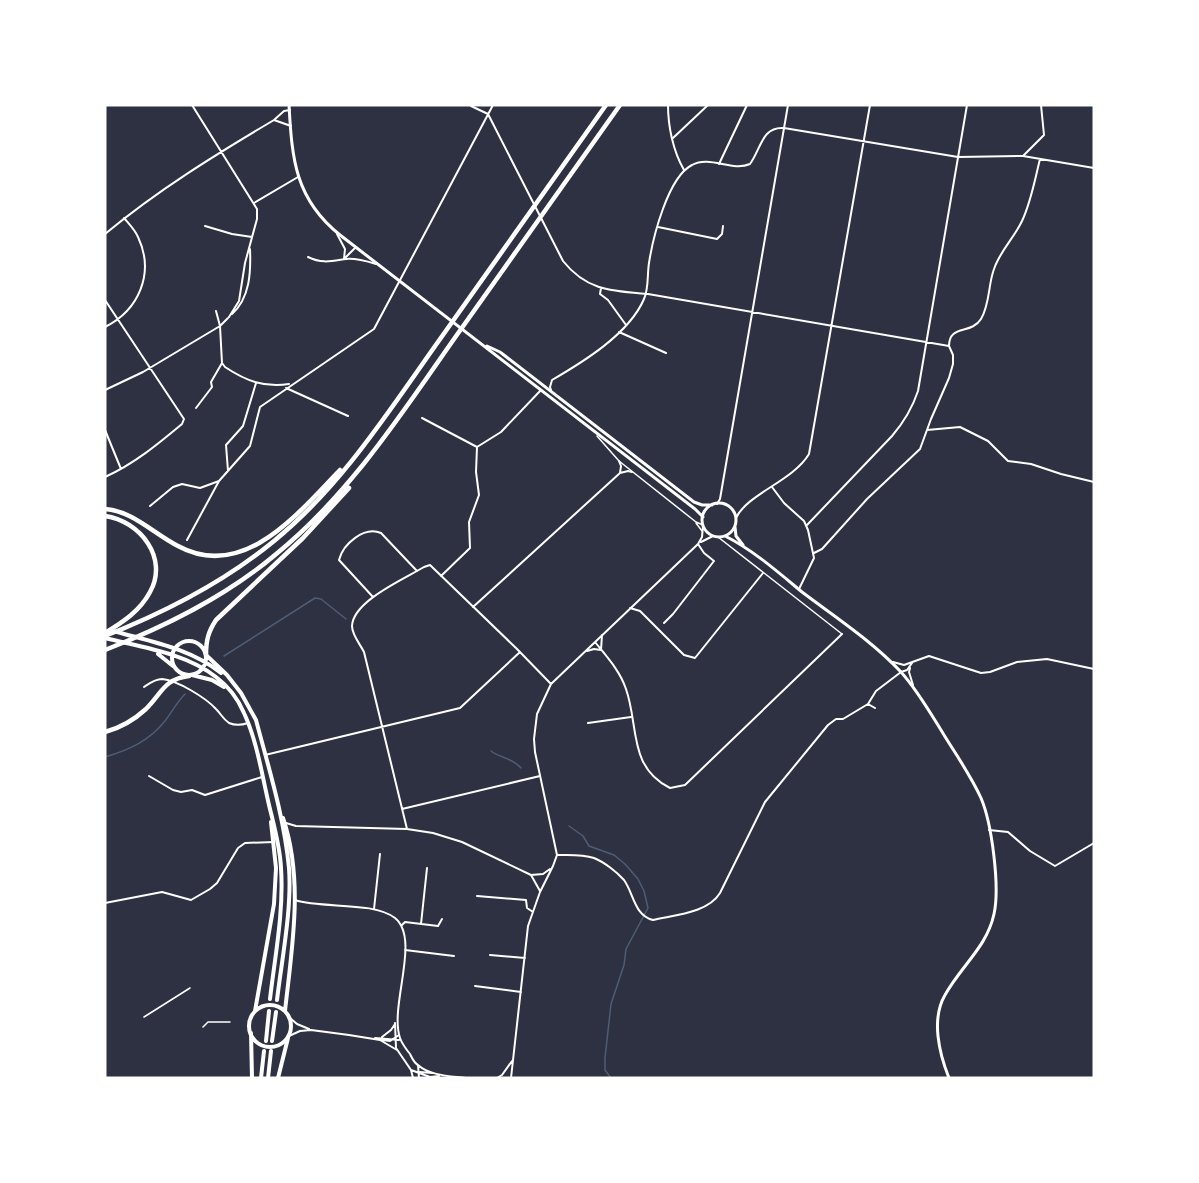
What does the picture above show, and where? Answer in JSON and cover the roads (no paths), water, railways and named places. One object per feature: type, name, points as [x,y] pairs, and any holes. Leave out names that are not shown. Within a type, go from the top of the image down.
[{"type":"highway","points":[[105,636],[190,598],[236,569],[275,540],[312,506],[363,447],[606,105]]},
{"type":"highway","points":[[105,732],[137,717],[165,686],[174,680],[203,668],[206,662],[206,640],[216,620],[327,514],[351,485],[620,105]]},
{"type":"highway","points":[[105,509],[131,516],[179,547],[191,552],[213,556],[237,554],[250,549],[276,532],[310,502],[363,447]]},
{"type":"highway","points":[[105,650],[197,609],[274,557],[324,511],[373,453]]},
{"type":"highway","points":[[105,516],[124,522],[139,531],[153,552],[156,571],[152,591],[141,607],[105,636]]},
{"type":"highway","points":[[105,628],[176,648],[206,662],[237,688]]},
{"type":"highway","points":[[105,636],[173,656],[203,668],[221,681],[232,694],[248,723],[277,837],[281,868],[281,906],[270,999]]},
{"type":"highway","points":[[176,669],[173,656],[176,648],[181,644],[191,642],[201,646],[206,655],[237,688],[256,720],[284,821],[293,863],[295,900],[285,1011]]},
{"type":"highway","points":[[149,649],[164,658],[180,673],[212,680],[232,694]]},
{"type":"highway","points":[[252,1078],[250,1021],[255,1011],[274,904],[276,868],[269,806]]},
{"type":"highway","points":[[277,1000],[289,870],[280,809]]},
{"type":"highway","points":[[255,1011],[271,1005],[285,1011],[290,1018],[292,1024],[278,1078]]},
{"type":"highway","points":[[266,1041],[269,1011]]},
{"type":"highway","points":[[272,1041],[276,1012]]},
{"type":"highway","points":[[251,1033],[258,1042],[268,1047],[278,1046],[289,1037]]},
{"type":"highway","points":[[261,1078],[264,1051]]},
{"type":"highway","points":[[268,1078],[271,1052]]},
{"type":"street","points":[[192,105],[254,203],[257,219],[244,263],[239,301],[229,317]]},
{"type":"street","points":[[289,105],[298,177],[311,205],[336,232],[703,517]]},
{"type":"street","points":[[186,540],[219,481],[250,446],[260,407],[372,332],[401,281],[492,105]]},
{"type":"street","points":[[668,105],[668,120],[679,162],[684,170]]},
{"type":"street","points":[[673,138],[708,105]]},
{"type":"street","points":[[719,164],[747,105]]},
{"type":"street","points":[[717,504],[720,499],[788,105]]},
{"type":"street","points":[[746,548],[738,539],[735,527],[736,518],[743,507],[797,469],[809,454],[870,105]]},
{"type":"street","points":[[807,525],[904,422],[918,392],[967,105]]},
{"type":"street","points":[[1023,156],[1044,135],[1041,105]]},
{"type":"street","points":[[471,106],[488,114],[563,261],[573,274],[584,281],[614,292],[646,294],[949,346]]},
{"type":"street","points":[[105,234],[164,188],[274,120],[284,111],[290,110]]},
{"type":"street","points":[[274,120],[291,126]]},
{"type":"street","points":[[552,392],[550,387],[552,380],[588,358],[619,332],[638,311],[646,294],[648,264],[658,227],[672,189],[684,170],[694,163],[702,162],[739,166],[750,164],[768,132],[774,128],[958,158],[1023,156],[1094,168]]},
{"type":"street","points":[[814,553],[822,549],[867,499],[920,449],[954,364],[949,338],[952,333],[972,327],[982,317],[993,270],[1022,221],[1040,159]]},
{"type":"street","points":[[254,203],[298,177]]},
{"type":"street","points":[[105,327],[125,314],[139,295],[143,280],[145,263],[137,235],[124,218]]},
{"type":"street","points":[[205,226],[252,237]]},
{"type":"street","points":[[658,227],[717,239],[722,234],[723,226]]},
{"type":"street","points":[[336,232],[345,249],[344,259]]},
{"type":"street","points":[[105,390],[151,367],[220,326],[236,311],[245,297],[250,247]]},
{"type":"street","points":[[344,259],[356,247]]},
{"type":"street","points":[[308,257],[329,262],[358,259],[377,264]]},
{"type":"street","points":[[601,288],[600,294],[608,300],[626,325]]},
{"type":"street","points":[[105,300],[184,419],[182,424],[158,443],[121,470],[105,477]]},
{"type":"street","points":[[196,408],[212,387],[212,382],[222,363],[220,326],[216,311]]},
{"type":"street","points":[[619,332],[666,353]]},
{"type":"street","points":[[480,342],[500,352],[694,502],[702,505],[717,504],[730,507],[736,518]]},
{"type":"street","points":[[222,363],[229,370],[256,383],[276,386],[292,384]]},
{"type":"street","points":[[228,471],[226,445],[243,426],[256,383]]},
{"type":"street","points":[[286,388],[348,416]]},
{"type":"street","points":[[477,447],[501,432],[541,390]]},
{"type":"street","points":[[422,418],[477,447]]},
{"type":"street","points":[[927,430],[960,427],[988,441],[1008,461],[1030,464],[1094,482]]},
{"type":"street","points":[[105,430],[121,470]]},
{"type":"street","points":[[441,576],[470,548],[469,522],[479,495],[476,472],[477,447]]},
{"type":"street","points":[[619,461],[620,473]]},
{"type":"street","points":[[473,607],[620,473],[632,472]]},
{"type":"street","points":[[150,506],[173,487],[182,484],[200,488],[219,481]]},
{"type":"street","points":[[771,487],[807,525],[814,553],[813,562],[799,589]]},
{"type":"street","points":[[698,544],[703,532],[704,512],[712,505]]},
{"type":"street","points":[[703,526],[709,534],[716,537]]},
{"type":"street","points":[[511,1078],[528,926],[557,855],[535,752],[534,726],[541,705],[551,684],[698,544],[725,536],[735,527]]},
{"type":"street","points":[[373,598],[339,560],[341,552],[360,533],[374,531],[381,533],[417,571]]},
{"type":"street","points":[[725,536],[746,548],[889,660],[901,672],[915,688],[982,800],[996,880],[996,906],[992,924],[976,954],[945,995],[939,1012],[938,1036],[949,1078]]},
{"type":"street","points":[[664,623],[714,561],[698,544]]},
{"type":"street","points":[[407,829],[364,652],[353,633],[352,624],[364,604],[417,571],[430,566],[551,684]]},
{"type":"street","points":[[630,608],[640,611],[684,655],[695,658],[763,573]]},
{"type":"street","points":[[639,600],[640,611]]},
{"type":"street","points":[[595,642],[621,677],[627,691],[636,747],[641,759],[664,785],[679,788],[685,785],[842,634]]},
{"type":"street","points":[[602,635],[602,650]]},
{"type":"street","points":[[585,652],[594,649],[602,650]]},
{"type":"street","points":[[265,755],[460,708],[520,652]]},
{"type":"street","points":[[557,855],[579,855],[598,860],[623,879],[641,914],[653,920],[706,906],[714,901],[761,809],[828,725],[868,704],[876,691],[918,659],[929,656],[981,673],[1017,662],[1047,659],[1094,669]]},
{"type":"street","points":[[889,660],[899,665],[909,666]]},
{"type":"street","points":[[909,666],[915,688]]},
{"type":"street","points":[[144,687],[159,679],[164,679],[193,691],[209,702],[222,717],[232,724],[248,723]]},
{"type":"street","points":[[868,704],[875,708]]},
{"type":"street","points":[[588,723],[631,717]]},
{"type":"street","points":[[149,776],[173,790],[181,792],[192,790],[206,795],[262,777]]},
{"type":"street","points":[[402,809],[540,776]]},
{"type":"street","points":[[284,821],[288,825],[296,826],[407,829],[433,833],[462,842],[531,875],[543,874],[553,866]]},
{"type":"street","points":[[989,830],[1008,832],[1030,851],[1055,866],[1094,843]]},
{"type":"street","points":[[105,903],[162,892],[191,900],[217,883],[238,848],[245,843],[274,843]]},
{"type":"street","points":[[374,909],[380,854]]},
{"type":"street","points":[[421,924],[428,868]]},
{"type":"street","points":[[531,875],[540,892]]},
{"type":"street","points":[[477,896],[526,900],[527,908],[533,912]]},
{"type":"street","points":[[295,900],[374,909],[388,914],[402,925],[406,941],[397,1019],[400,1041],[417,1065],[416,1078]]},
{"type":"street","points":[[402,925],[405,922],[438,926],[442,919]]},
{"type":"street","points":[[405,950],[454,956]]},
{"type":"street","points":[[490,955],[525,958]]},
{"type":"street","points":[[476,986],[521,992]]},
{"type":"street","points":[[290,1018],[311,1030]]},
{"type":"street","points":[[381,1039],[392,1030],[397,1019]]},
{"type":"street","points":[[395,1023],[394,1039],[397,1050],[416,1078]]},
{"type":"street","points":[[289,1037],[300,1031],[311,1030],[400,1041]]},
{"type":"street","points":[[394,1039],[399,1035]]},
{"type":"street","points":[[381,1039],[397,1050]]},
{"type":"street","points":[[497,1078],[510,1066],[513,1058]]},
{"type":"street","points":[[417,1065],[441,1075],[466,1078]]},
{"type":"street","points":[[411,1070],[429,1078],[441,1075]]},
{"type":"street","points":[[418,1073],[422,1071],[435,1073]]},
{"type":"lane","points":[[593,430],[619,461],[703,526]]},
{"type":"lane","points":[[696,522],[703,532]]},
{"type":"lane","points":[[716,537],[842,634]]},
{"type":"lane","points":[[144,1017],[190,988]]},
{"type":"lane","points":[[203,1027],[208,1022],[230,1022]]},
{"type":"waterway","points":[[224,656],[315,598],[321,599],[346,619]]},
{"type":"waterway","points":[[105,757],[130,748],[152,734],[185,694]]},
{"type":"waterway","points":[[491,751],[521,768]]},
{"type":"waterway","points":[[569,826],[583,836],[589,846],[614,855],[625,864],[638,879],[648,908],[626,949],[624,965],[611,1004],[605,1058],[605,1070],[611,1078]]}]
